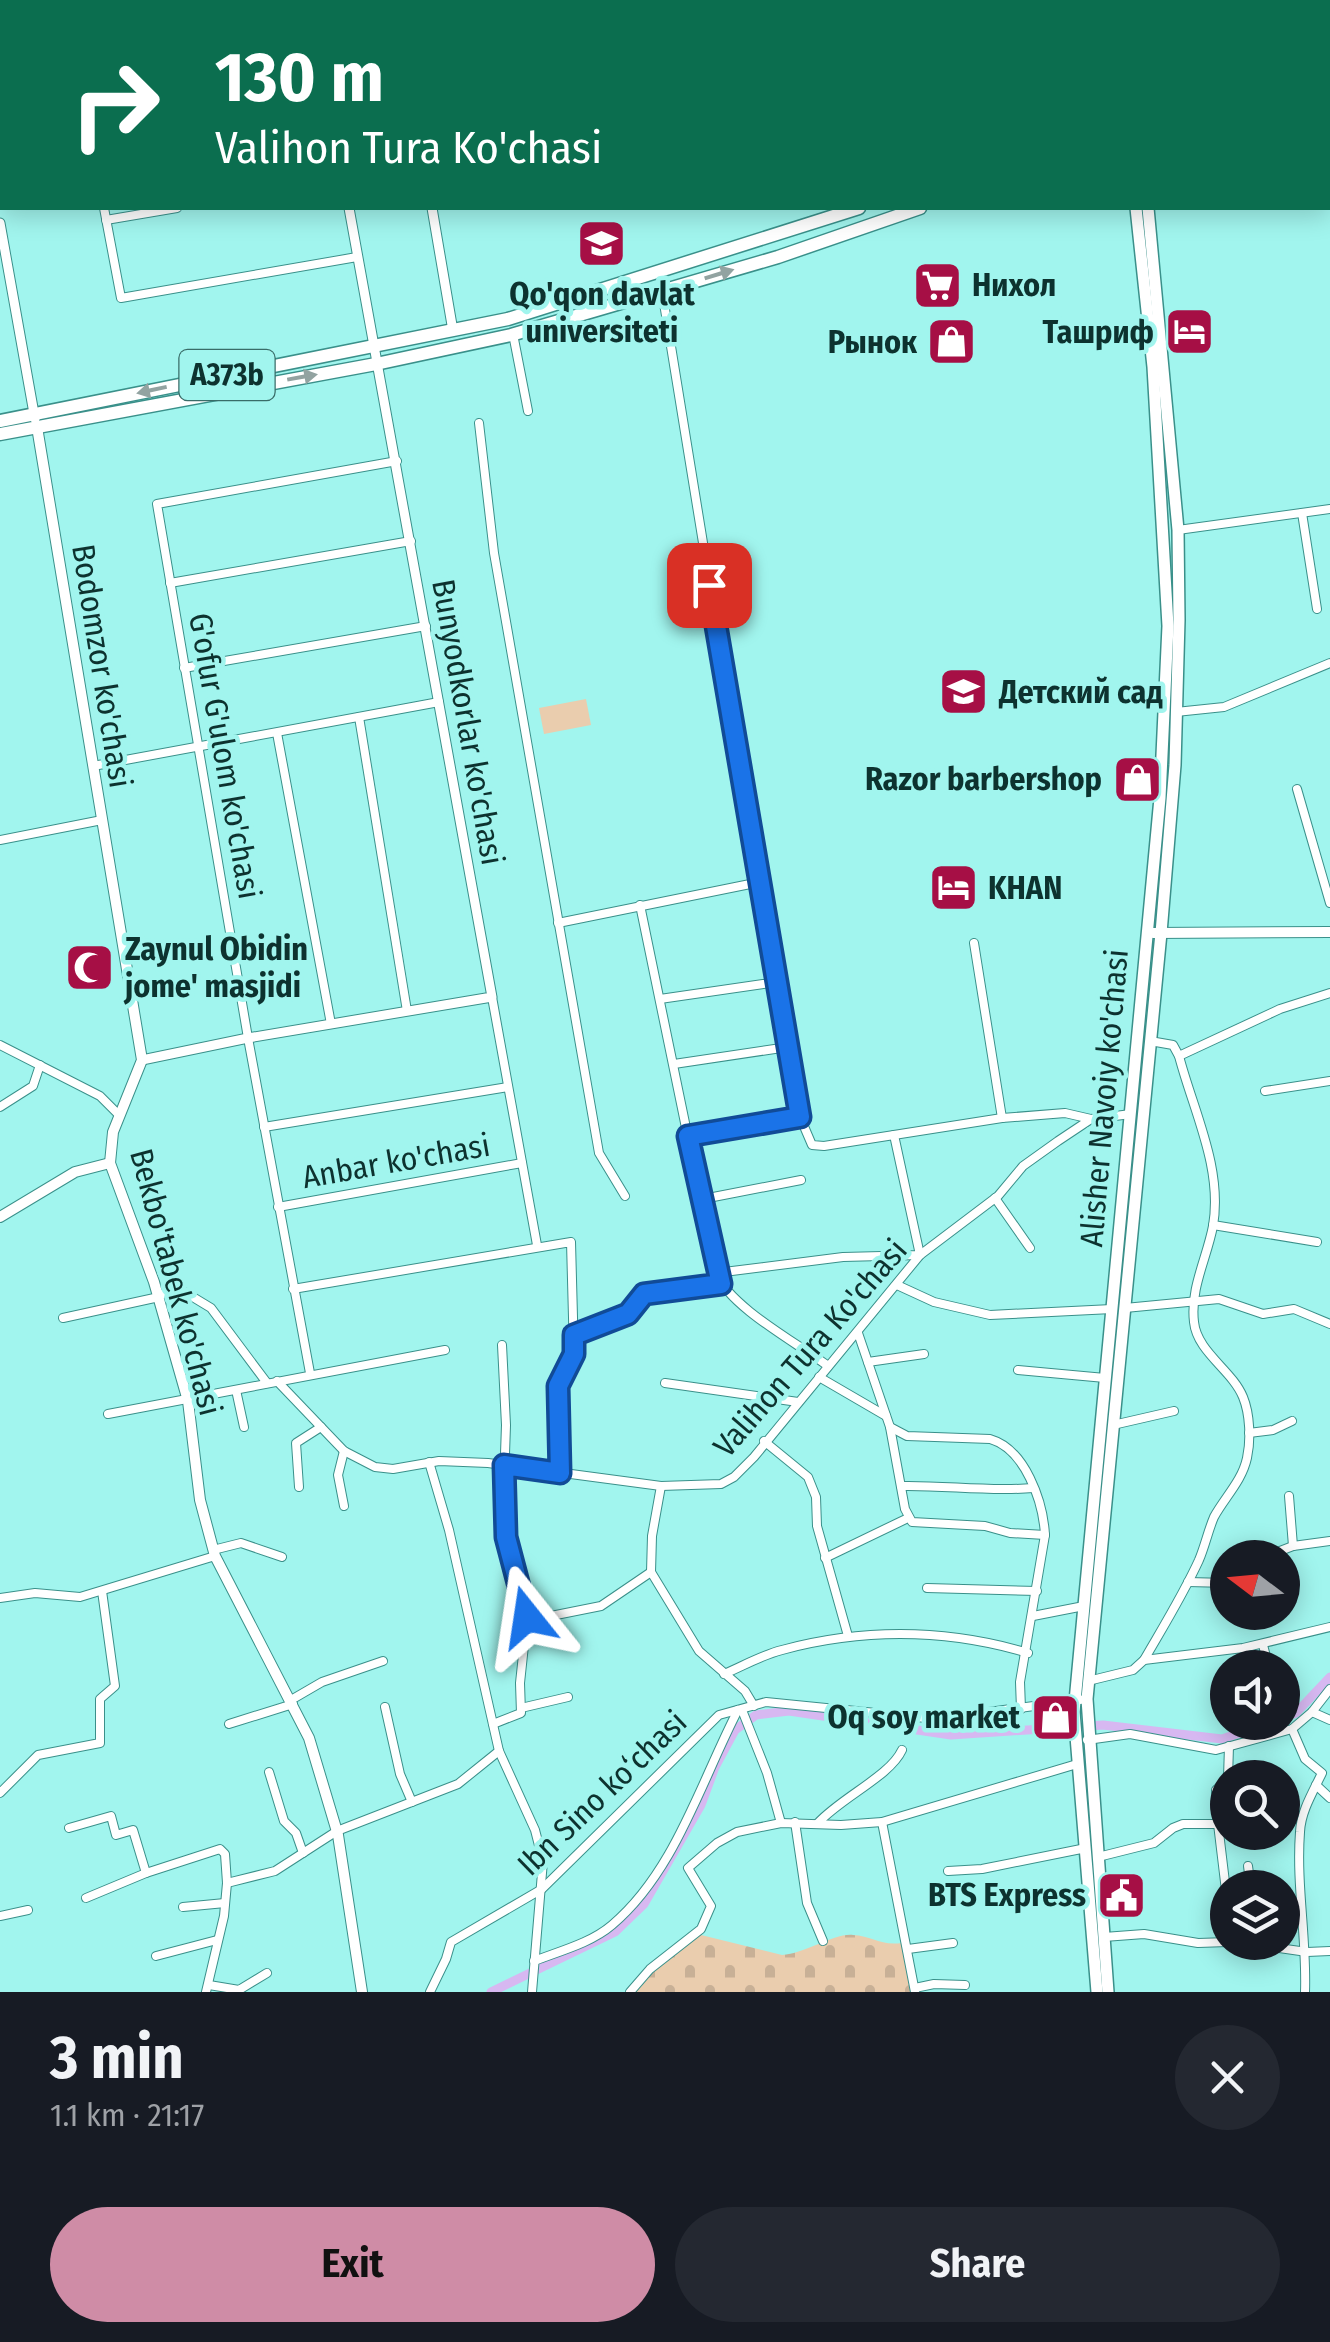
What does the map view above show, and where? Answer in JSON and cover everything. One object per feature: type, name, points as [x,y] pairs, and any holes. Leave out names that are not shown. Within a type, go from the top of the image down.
[{"type":"highway","name":"A373b","points":[[0,434],[36,420],[508,319],[853,210]]},
{"type":"highway","name":"A373b","points":[[0,421],[36,420],[376,364],[513,334],[662,292],[914,210]]},
{"type":"main road","name":"Alisher Navoiy ko'chasi","points":[[1082,1681],[1084,1606],[1106,1378],[1118,1308],[1149,1041],[1168,626],[1153,367],[1136,210]]},
{"type":"main road","name":"Alisher Navoiy ko'chasi","points":[[1108,1992],[1098,1857],[1080,1706],[1113,1425],[1131,1114],[1176,712],[1178,530],[1148,210]]},
{"type":"main road","name":"Bodomzor ko'chasi","points":[[36,420],[142,1060]]},
{"type":"main road","points":[[1154,933],[1330,932]]},
{"type":"main road","points":[[119,1115],[142,1060]]},
{"type":"main road","name":"Bekbo'tabek ko'chasi","points":[[119,1115],[110,1163],[158,1297],[188,1401],[200,1500],[214,1553],[309,1738],[337,1831],[362,1992]]},
{"type":"main road","points":[[0,1217],[75,1172],[110,1163]]},
{"type":"main road","name":"Alisher Navoiy ko'chasi","points":[[1083,1737],[1077,1764],[1097,1992]]},
{"type":"street","points":[[104,210],[121,298],[357,258]]},
{"type":"street","points":[[106,220],[165,210]]},
{"type":"street","name":"Bunyodkorlar ko'chasi","points":[[349,210],[537,1245]]},
{"type":"street","points":[[432,210],[453,331]]},
{"type":"street","name":"Bodomzor ko'chasi","points":[[0,223],[36,420]]},
{"type":"street","points":[[662,292],[800,1117],[812,1144],[824,1146],[1002,1118],[1066,1113],[1091,1120]]},
{"type":"street","points":[[513,334],[528,410]]},
{"type":"street","points":[[479,423],[494,554],[599,1153],[625,1196]]},
{"type":"street","name":"G'ofur G'ulom ko'chasi","points":[[310,1373],[197,748],[158,504],[397,461]]},
{"type":"street","points":[[1178,530],[1330,509]]},
{"type":"street","points":[[1302,513],[1317,609]]},
{"type":"street","points":[[170,583],[411,541]]},
{"type":"street","points":[[184,668],[426,626]]},
{"type":"street","points":[[1176,712],[1224,707],[1330,663]]},
{"type":"street","points":[[94,766],[439,702]]},
{"type":"street","points":[[360,717],[407,1012]]},
{"type":"street","points":[[277,733],[331,1024]]},
{"type":"street","points":[[1297,789],[1330,904]]},
{"type":"street","points":[[0,840],[102,820]]},
{"type":"street","points":[[558,923],[760,882]]},
{"type":"street","points":[[640,905],[716,1273],[736,1299],[828,1366]]},
{"type":"street","points":[[974,943],[1002,1118]]},
{"type":"street","points":[[660,999],[777,982]]},
{"type":"street","points":[[1179,1056],[1264,1016],[1330,992]]},
{"type":"street","points":[[142,1060],[492,997]]},
{"type":"street","points":[[1082,1681],[1134,1670],[1144,1660],[1188,1582],[1214,1518],[1240,1477],[1248,1456],[1244,1398],[1201,1343],[1194,1326],[1194,1302],[1213,1225],[1215,1190],[1209,1153],[1179,1056],[1173,1045],[1149,1041]]},
{"type":"street","name":"Bekbo'tabek ko'chasi","points":[[0,1045],[100,1096],[119,1115]]},
{"type":"street","points":[[674,1064],[788,1046]]},
{"type":"street","points":[[0,1107],[33,1086],[40,1065]]},
{"type":"street","points":[[1265,1091],[1330,1081]]},
{"type":"street","points":[[264,1127],[508,1087]]},
{"type":"street","name":"Valihon Tura Ko'chasi","points":[[158,1297],[174,1284],[198,1298],[272,1382],[344,1451],[375,1468],[429,1462],[504,1465],[661,1486],[721,1484],[734,1477],[920,1255],[995,1198],[1023,1166],[1091,1120],[1131,1114]]},
{"type":"street","points":[[688,1136],[800,1117]]},
{"type":"street","points":[[716,1273],[843,1257],[920,1255],[894,1135]]},
{"type":"street","name":"Anbar ko'chasi","points":[[278,1207],[522,1163]]},
{"type":"street","points":[[703,1199],[801,1180]]},
{"type":"street","points":[[995,1198],[1030,1248]]},
{"type":"street","points":[[1213,1225],[1318,1242]]},
{"type":"street","points":[[293,1288],[571,1242],[574,1354],[558,1386],[560,1473]]},
{"type":"street","points":[[574,1335],[628,1314],[644,1294],[721,1284]]},
{"type":"street","points":[[897,1284],[934,1302],[990,1315],[1220,1298],[1263,1314],[1294,1308],[1330,1324]]},
{"type":"street","points":[[62,1318],[158,1297]]},
{"type":"street","points":[[858,1333],[890,1427],[908,1518]]},
{"type":"street","points":[[493,1724],[521,1713],[526,1622],[506,1537],[502,1346]]},
{"type":"street","points":[[108,1414],[446,1350]]},
{"type":"street","points":[[868,1362],[924,1354]]},
{"type":"street","points":[[1018,1370],[1106,1378]]},
{"type":"street","points":[[819,1377],[886,1416]]},
{"type":"street","points":[[665,1383],[798,1402]]},
{"type":"street","points":[[236,1390],[244,1427]]},
{"type":"street","points":[[1113,1425],[1174,1412]]},
{"type":"street","points":[[1249,1433],[1273,1430],[1292,1421]]},
{"type":"street","points":[[890,1427],[907,1436],[990,1439],[1003,1443],[1012,1448],[1033,1488],[1044,1517],[1045,1535],[1028,1653],[1020,1682],[1021,1709]]},
{"type":"street","points":[[299,1487],[296,1443],[322,1428]]},
{"type":"street","points":[[764,1441],[808,1477],[816,1497],[817,1526],[848,1636]]},
{"type":"street","points":[[344,1451],[338,1475],[344,1506]]},
{"type":"street","points":[[429,1462],[449,1530],[500,1752],[535,1830],[543,1860],[532,1992]]},
{"type":"street","points":[[901,1486],[954,1484],[997,1491],[1033,1488]]},
{"type":"street","points":[[661,1486],[652,1536],[651,1572],[699,1651],[745,1691],[754,1706]]},
{"type":"street","points":[[1289,1496],[1292,1540]]},
{"type":"street","points":[[826,1558],[908,1518]]},
{"type":"street","points":[[908,1518],[918,1523],[985,1526],[1010,1533],[1045,1535]]},
{"type":"street","points":[[1300,1545],[1330,1541]]},
{"type":"street","points":[[0,1598],[36,1593],[68,1598],[102,1591],[241,1543],[282,1556]]},
{"type":"street","points":[[526,1622],[600,1606],[651,1572]]},
{"type":"street","points":[[1188,1582],[1210,1583]]},
{"type":"street","points":[[928,1588],[1037,1591]]},
{"type":"street","points":[[0,1793],[38,1755],[95,1746],[102,1739],[100,1698],[115,1686],[102,1591]]},
{"type":"street","points":[[1033,1616],[1084,1606]]},
{"type":"street","points":[[1144,1660],[1264,1645],[1330,1627]]},
{"type":"street","points":[[724,1674],[779,1650],[848,1636],[943,1635],[982,1640],[1028,1653]]},
{"type":"street","points":[[1264,1645],[1265,1650]]},
{"type":"street","points":[[229,1724],[292,1702],[322,1682],[383,1662]]},
{"type":"street","points":[[1300,1722],[1330,1688]]},
{"type":"street","points":[[521,1708],[568,1697]]},
{"type":"street","name":"Ibn Sino ko‘chasi","points":[[430,1992],[451,1942],[542,1889],[718,1715],[766,1702],[936,1719],[1080,1706]]},
{"type":"street","points":[[385,1708],[400,1774],[412,1802]]},
{"type":"street","points":[[741,1710],[781,1822]]},
{"type":"street","points":[[534,1961],[611,1926],[651,1884],[741,1710]]},
{"type":"street","points":[[1312,1712],[1330,1720]]},
{"type":"street","points":[[1083,1737],[1130,1734],[1216,1750],[1251,1740]]},
{"type":"street","points":[[1297,1740],[1305,1760],[1326,1773],[1316,1785],[1300,1830],[1305,1992]]},
{"type":"street","points":[[1229,1746],[1229,1760]]},
{"type":"street","points":[[818,1823],[836,1804],[892,1767],[902,1750]]},
{"type":"street","points":[[228,1882],[275,1871],[337,1831],[458,1784],[500,1752]]},
{"type":"street","points":[[630,1992],[650,1970],[702,1929],[711,1906],[688,1868],[717,1843],[738,1832],[781,1822],[882,1822],[1077,1764]]},
{"type":"street","points":[[269,1772],[284,1821],[296,1833],[303,1853]]},
{"type":"street","points":[[1316,1785],[1330,1798]]},
{"type":"street","points":[[69,1828],[111,1816],[116,1834],[134,1830],[146,1873]]},
{"type":"street","points":[[795,1822],[807,1903],[823,1941]]},
{"type":"street","points":[[882,1822],[915,1990],[934,1984],[966,1984]]},
{"type":"street","points":[[1098,1857],[1154,1843],[1184,1824],[1210,1824]]},
{"type":"street","points":[[86,1898],[220,1848],[226,1854],[228,1882],[208,1989],[239,1990],[267,1974]]},
{"type":"street","points":[[948,1870],[982,1870],[1086,1848]]},
{"type":"street","points":[[1248,1866],[1249,1870]]},
{"type":"street","points":[[183,1907],[225,1903]]},
{"type":"street","points":[[0,1916],[28,1910]]},
{"type":"street","points":[[1104,1937],[1144,1934],[1210,1943]]},
{"type":"street","points":[[156,1956],[217,1940]]},
{"type":"street","points":[[908,1949],[953,1943]]},
{"type":"street","points":[[1300,1951],[1330,1951]]},
{"type":"green space","points":[[586,699],[591,725],[544,734],[539,708]]},
{"type":"green space","points":[[697,1934],[782,1955],[845,1935],[902,1943],[911,1992],[630,1992],[662,1960]]},
{"type":"waterway","points":[[1300,1709],[1330,1677]]},
{"type":"waterway","points":[[491,1992],[615,1932],[644,1904],[701,1805],[735,1730],[756,1715],[789,1711],[951,1735],[1103,1725],[1210,1738]]},
{"type":"place","name":"Qo'qon davlat universiteti","points":[[602,244]]},
{"type":"place","name":"Нихол","points":[[937,285]]},
{"type":"place","name":"Ташриф","points":[[1189,332]]},
{"type":"place","name":"Рынок","points":[[952,342]]},
{"type":"place","name":"Детский сад","points":[[964,692]]},
{"type":"place","name":"Razor barbershop","points":[[1137,779]]},
{"type":"place","name":"KHAN","points":[[953,888]]},
{"type":"place","name":"Zaynul Obidin jome' masjidi","points":[[90,967]]},
{"type":"place","name":"Oq soy market","points":[[1055,1717]]},
{"type":"place","name":"BTS Express","points":[[1121,1895]]},
{"type":"route","points":[[527,1617],[506,1537],[504,1465],[560,1473],[558,1386],[574,1354],[574,1335],[628,1314],[644,1294],[721,1284],[688,1136],[800,1117],[709,585]]}]
